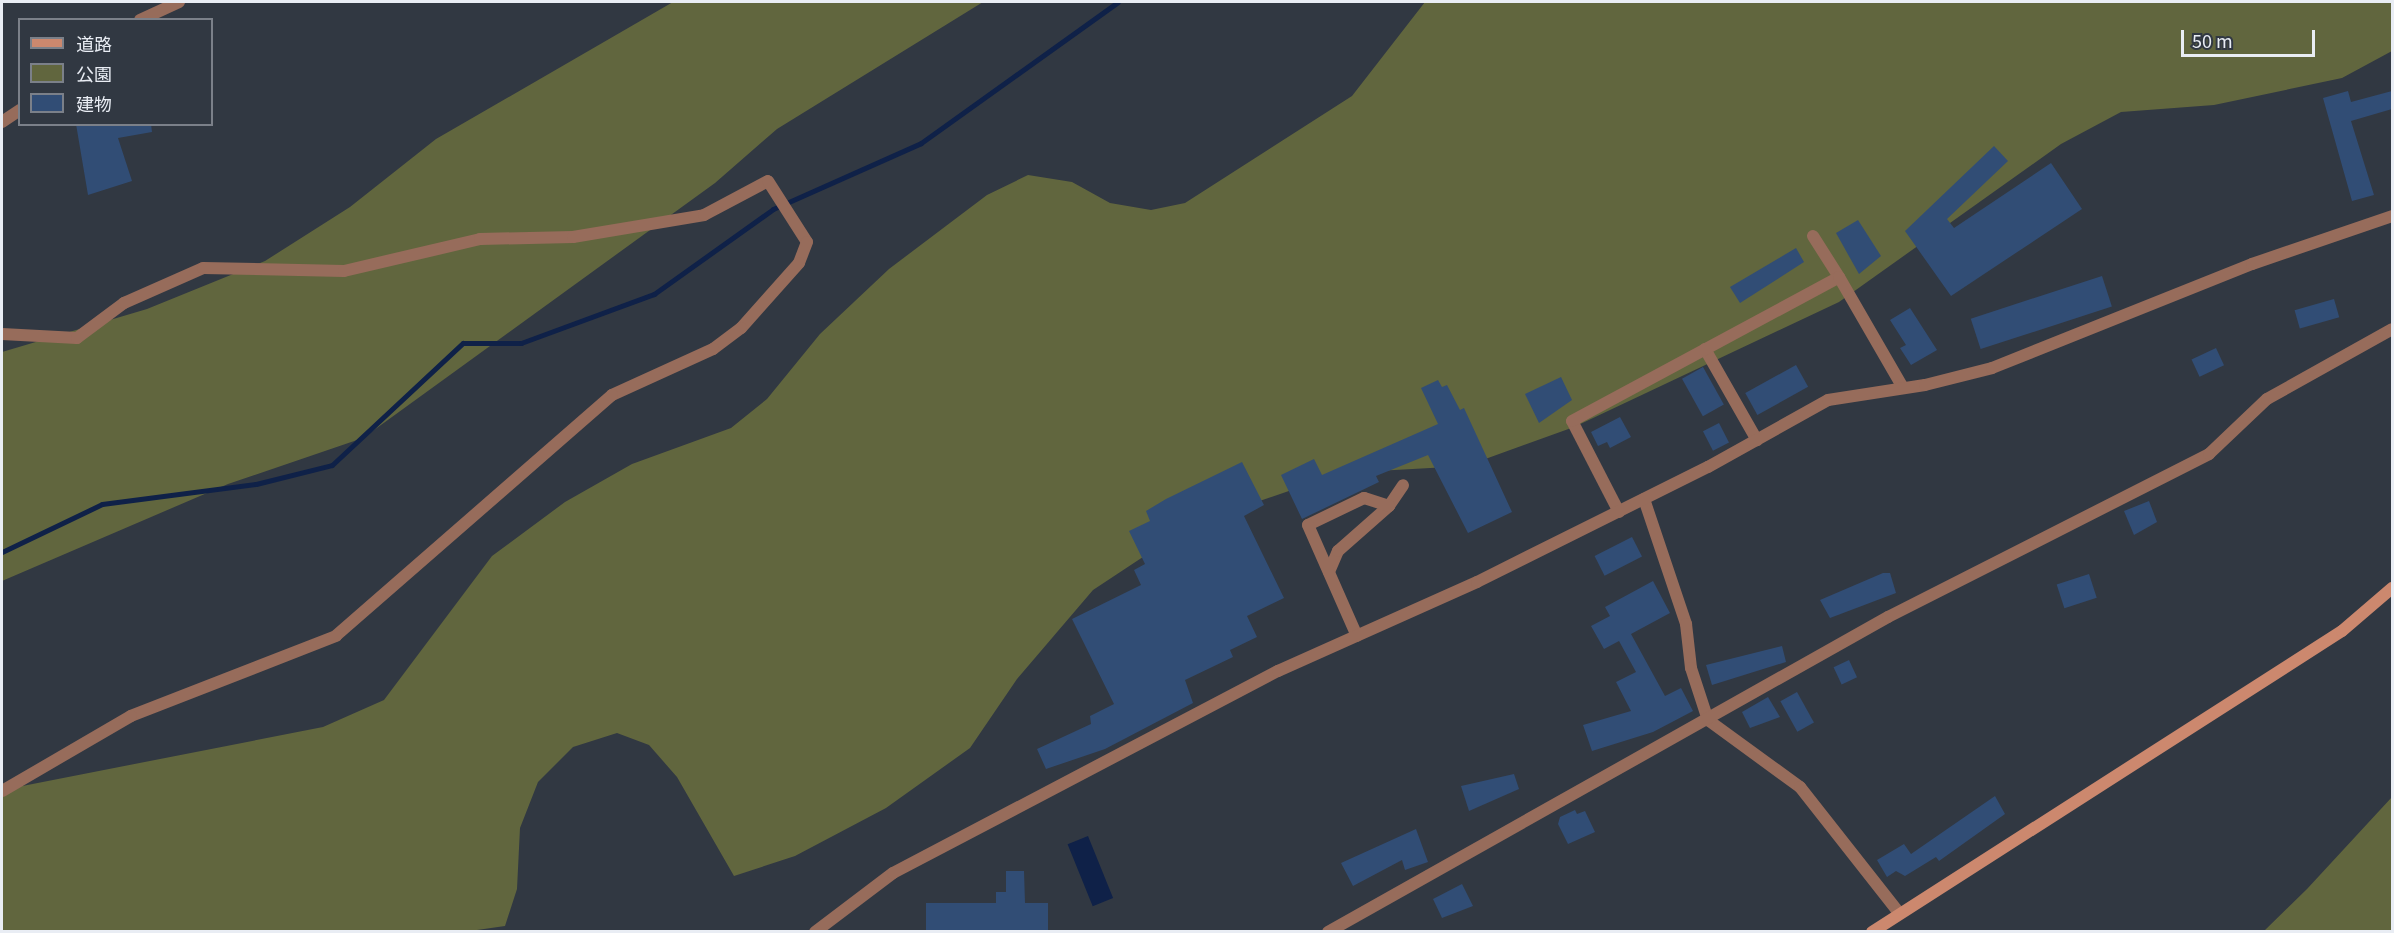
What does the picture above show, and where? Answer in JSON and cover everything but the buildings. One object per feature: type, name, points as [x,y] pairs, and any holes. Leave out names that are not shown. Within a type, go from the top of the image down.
[{"type":"street","points":[[144,18],[179,2]]},
{"type":"street","points":[[2,122],[18,111]]},
{"type":"street","points":[[2,334],[77,338],[124,303],[202,268],[344,271],[480,239],[573,237],[704,215],[768,181],[807,242],[799,263],[741,328],[712,349],[612,395],[336,636],[131,716],[2,791]]},
{"type":"street","points":[[815,932],[893,873],[1278,672],[1618,512],[1757,440],[1828,400],[1992,368],[2252,264],[2392,216]]},
{"type":"street","points":[[1813,236],[1902,386]]},
{"type":"street","points":[[1618,512],[1572,420],[1839,277]]},
{"type":"street","points":[[1328,932],[1888,617],[2209,454],[2267,399],[2392,329]]},
{"type":"street","points":[[1705,349],[1757,440]]},
{"type":"street","points":[[1329,572],[1338,551],[1389,506],[1403,485]]},
{"type":"street","points":[[1357,636],[1308,525],[1364,498],[1389,506]]},
{"type":"street","points":[[1644,499],[1686,624],[1691,668],[1708,720],[1800,787],[1899,913]]},
{"type":"street","points":[[1872,932],[2342,631],[2392,588]]},
{"type":"green space","points":[[673,2],[983,2],[777,129],[715,183],[363,438],[228,484],[2,581],[2,352],[147,309],[265,261],[350,207],[436,139]]},
{"type":"green space","points":[[1425,2],[2392,2],[2392,51],[2342,78],[2214,105],[2121,112],[2061,144],[1839,302],[1574,427],[1466,466],[1341,473],[1242,507],[1149,553],[1093,590],[1017,679],[970,748],[886,808],[795,856],[734,876],[677,777],[649,745],[617,733],[573,747],[538,782],[520,828],[517,889],[505,926],[463,932],[2,932],[2,790],[323,727],[384,700],[492,556],[565,502],[632,464],[731,428],[767,399],[820,334],[889,269],[987,195],[1028,175],[1072,182],[1110,203],[1151,210],[1185,203],[1352,96]]},
{"type":"green space","points":[[2392,797],[2392,931],[2264,931],[2307,889]]},
{"type":"water","points":[[1088,836],[1113,898],[1093,906],[1068,844]]},
{"type":"waterway","points":[[2,552],[102,504],[256,484],[332,465],[463,343],[521,343],[654,294],[773,209],[921,143],[1118,2]]}]
